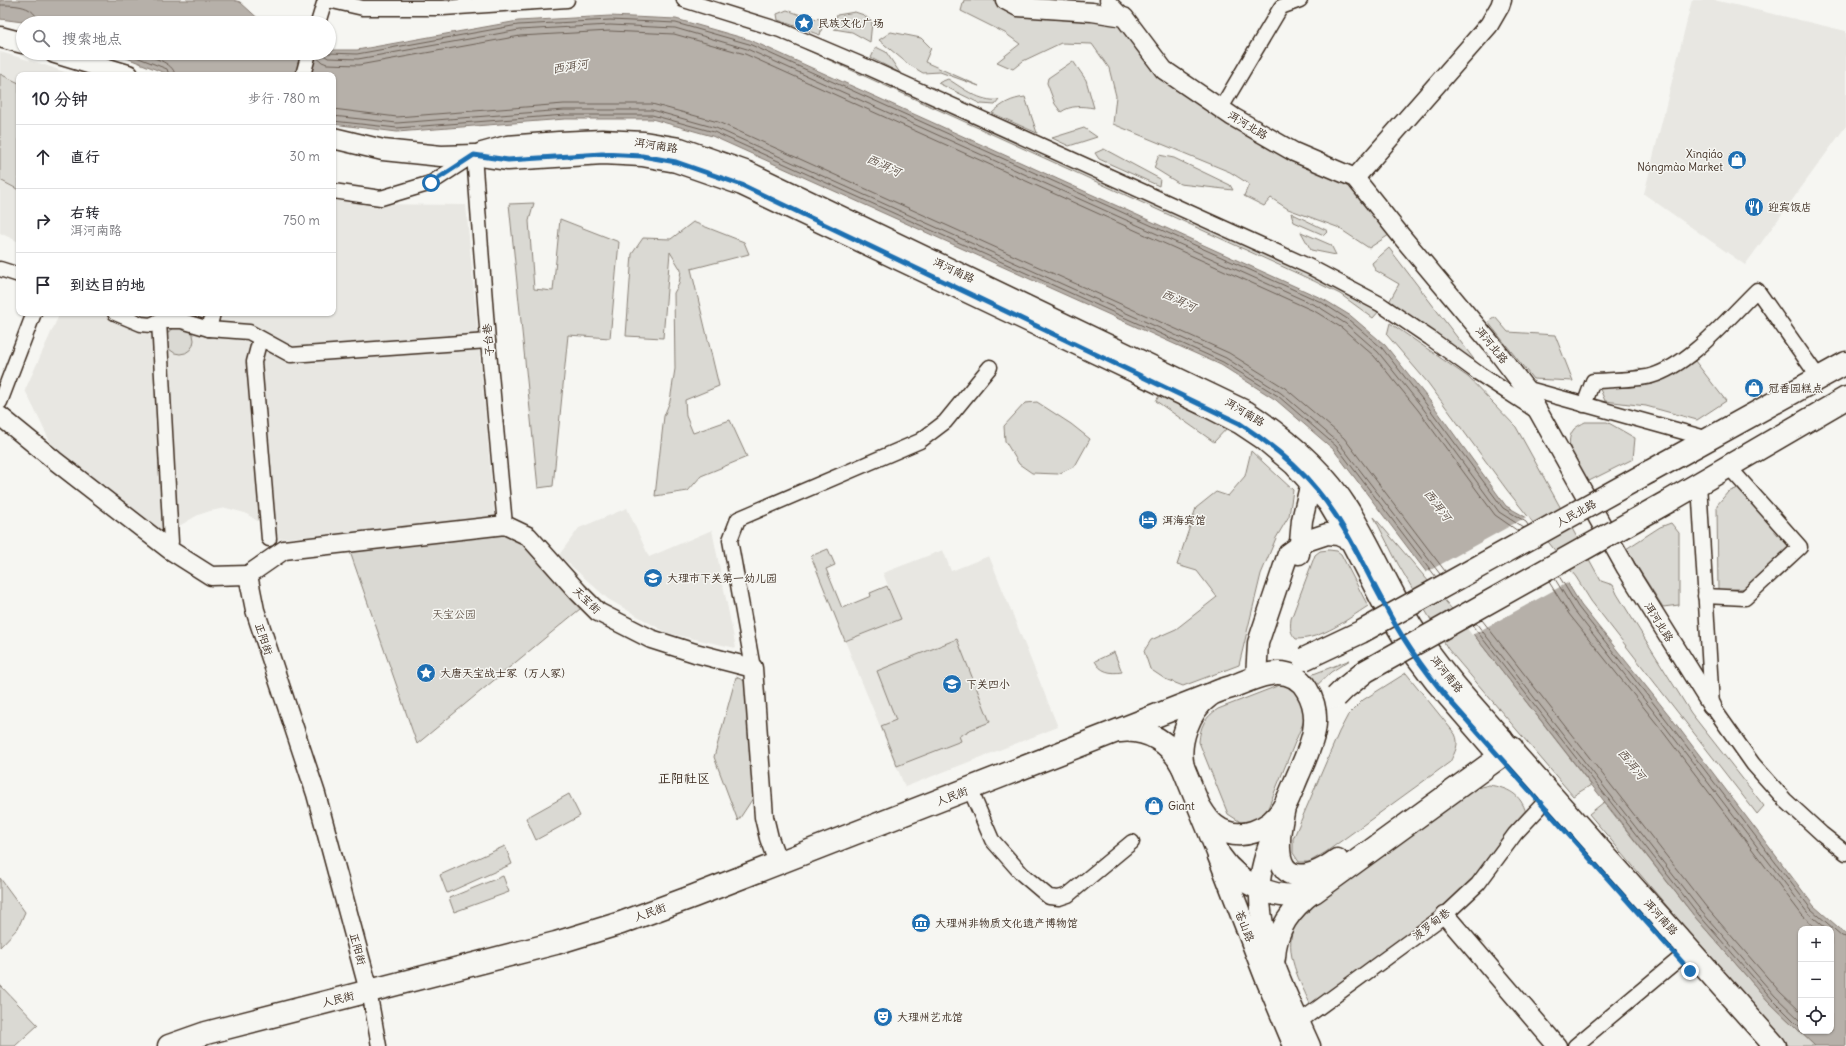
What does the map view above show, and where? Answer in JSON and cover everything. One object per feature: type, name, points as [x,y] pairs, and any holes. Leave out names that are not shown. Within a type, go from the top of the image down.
[{"type":"main road","points":[[0,37],[16,41]]},
{"type":"main road","points":[[78,60],[118,72]]},
{"type":"main road","name":"洱河南路","points":[[336,139],[361,146],[409,154],[441,156],[474,155],[508,160],[602,154],[642,156],[676,162],[742,185],[1232,420],[1313,474],[1348,509],[1403,610],[1425,646],[1502,748],[1542,805],[1756,1046]]},
{"type":"main road","name":"人民北路","points":[[1256,677],[1304,659],[1360,632],[1846,363]]},
{"type":"main road","points":[[1310,1046],[1280,978],[1265,933],[1260,905],[1261,874],[1266,852],[1284,807],[1312,742],[1336,698],[1345,688],[1366,671],[1669,501],[1846,398]]},
{"type":"main road","points":[[1298,545],[1302,520],[1313,474]]},
{"type":"main road","name":"洱河南路","points":[[1313,474],[1350,540],[1382,602],[1410,649],[1435,682],[1502,748],[1776,1046]]},
{"type":"main road","points":[[1312,742],[1315,730],[1315,714],[1312,698],[1303,684],[1295,677],[1285,673],[1272,673],[1256,677],[1258,643],[1288,554],[1298,545],[1313,538],[1327,534],[1338,535],[1372,551]]},
{"type":"main road","name":"人民街","points":[[169,1046],[206,1033],[511,955],[614,925],[694,896],[1256,677]]},
{"type":"main road","points":[[1183,767],[1181,750],[1185,732],[1195,711],[1209,695]]},
{"type":"main road","points":[[1115,732],[1132,730],[1156,738],[1172,749],[1183,767],[1198,804],[1205,816],[1214,825],[1228,833],[1249,833],[1264,828],[1272,822],[1284,807]]},
{"type":"main road","points":[[1284,807],[1279,841],[1283,862],[1287,869],[1294,875],[1311,875],[1335,862],[1502,748]]},
{"type":"main road","points":[[1280,978],[1275,959],[1276,945],[1280,932],[1294,910],[1314,892],[1502,748]]},
{"type":"main road","name":"苍山路","points":[[1198,804],[1264,977],[1294,1046]]},
{"type":"main road","points":[[1215,848],[1226,866],[1236,875],[1260,889],[1285,895],[1301,895],[1314,892]]},
{"type":"street","points":[[320,16],[325,0]]},
{"type":"street","points":[[328,0],[363,8],[443,8],[567,0]]},
{"type":"street","points":[[684,0],[787,33],[871,69],[1310,267],[1380,304],[1478,373],[1541,414]]},
{"type":"street","points":[[1004,0],[1018,7],[1092,12],[1124,17]]},
{"type":"street","points":[[1107,0],[1124,17]]},
{"type":"street","points":[[1221,108],[1280,7],[1300,0]]},
{"type":"street","points":[[1355,178],[1489,25],[1502,0]]},
{"type":"street","name":"洱河北路","points":[[1124,17],[1164,70],[1221,108],[1294,152],[1355,178],[1493,346],[1525,388],[1541,414],[1626,568],[1712,706],[1753,764],[1785,800],[1822,834],[1846,853]]},
{"type":"street","points":[[304,72],[307,60]]},
{"type":"street","points":[[336,191],[381,198],[431,183],[474,155]]},
{"type":"street","name":"子台巷","points":[[474,155],[488,341],[505,525]]},
{"type":"street","points":[[0,269],[16,274]]},
{"type":"street","points":[[1584,404],[1593,381],[1651,376],[1675,366],[1698,348],[1757,290],[1818,378]]},
{"type":"street","points":[[0,402],[33,316]]},
{"type":"street","points":[[122,316],[141,324],[151,325],[159,322],[182,321],[209,329],[249,332],[291,355],[488,341]]},
{"type":"street","points":[[209,329],[212,316]]},
{"type":"street","points":[[159,322],[171,542]]},
{"type":"street","points":[[260,339],[254,362],[269,539]]},
{"type":"street","points":[[778,863],[769,838],[764,817],[752,668],[730,540],[738,519],[920,441],[945,422],[990,367]]},
{"type":"street","points":[[1525,388],[1709,438]]},
{"type":"street","points":[[0,416],[170,550],[211,576],[248,575],[284,550],[505,525]]},
{"type":"street","points":[[1705,596],[1745,598],[1800,548],[1728,466]]},
{"type":"street","points":[[1698,484],[1712,706]]},
{"type":"street","name":"天宝街","points":[[505,525],[528,536],[598,612],[651,639],[752,668]]},
{"type":"street","name":"正阳街","points":[[248,575],[255,610],[316,794],[369,991]]},
{"type":"street","points":[[970,789],[992,840],[1022,874],[1049,898],[1059,898],[1068,895],[1132,842]]},
{"type":"street","name":"波罗甸巷","points":[[1299,1022],[1445,915],[1478,884],[1515,834],[1542,805]]},
{"type":"street","points":[[1445,915],[1557,1046]]},
{"type":"street","points":[[1575,1046],[1679,959]]},
{"type":"street","points":[[369,991],[379,1046]]},
{"type":"shaded area","name":"Xīnqiáo Nóngmào Market","points":[[1692,0],[1714,0],[1846,31],[1846,126],[1745,265],[1644,194]]},
{"type":"shaded area","points":[[0,52],[16,57],[16,60],[28,60],[65,72],[16,72],[16,241],[0,233]]},
{"type":"shaded area","points":[[336,198],[364,204],[466,205],[495,520],[275,539],[262,524],[245,513],[226,508],[198,515],[167,533],[154,527],[58,458],[25,390],[59,316],[336,316]]},
{"type":"shaded area","name":"大理市下关第一幼儿园","points":[[627,508],[649,557],[712,530],[736,648],[667,633],[608,599],[559,555],[579,528]]},
{"type":"shaded area","name":"下关四小","points":[[943,550],[951,571],[989,556],[1058,727],[905,787],[845,641],[901,619],[883,573]]},
{"type":"green space","points":[[964,0],[994,0],[1024,15],[1121,21],[1146,57],[1351,185],[1389,235],[1369,248],[1337,227],[1288,209],[1271,198],[1264,206],[1244,196],[1249,184],[1230,172],[1113,124],[1116,96],[1109,68],[1092,44],[1061,43],[1023,61],[1013,69],[997,62],[1020,44],[1005,33],[961,11]]},
{"type":"green space","points":[[787,10],[809,18],[824,19],[820,35],[778,20],[777,14]]},
{"type":"green space","points":[[855,12],[864,15],[872,22],[870,42],[852,32],[834,29],[837,15]]},
{"type":"green space","points":[[891,32],[921,38],[931,48],[925,62],[979,86],[940,72],[923,73],[908,64],[879,40]]},
{"type":"green space","points":[[806,47],[1335,284],[1380,310],[1373,318],[1340,294],[1314,281],[805,49]]},
{"type":"green space","points":[[876,47],[886,52],[900,73],[871,58]]},
{"type":"green space","points":[[1073,61],[1086,80],[1094,108],[1077,107],[1069,108],[1061,112],[1055,104],[1047,83],[1048,78]]},
{"type":"green space","points":[[0,74],[16,82],[16,188],[0,180]]},
{"type":"green space","points":[[948,79],[966,91],[979,97],[999,100],[995,105],[981,104],[938,83]]},
{"type":"green space","points":[[1025,97],[1037,133],[992,113],[1007,102]]},
{"type":"green space","points":[[1084,128],[1097,137],[1069,146],[1052,138]]},
{"type":"green space","points":[[1104,149],[1160,179],[1159,186],[1099,159],[1095,153]]},
{"type":"green space","points":[[1159,155],[1174,158],[1230,185],[1233,190],[1180,184],[1154,168]]},
{"type":"green space","points":[[534,203],[529,221],[534,289],[553,291],[560,219],[619,242],[610,338],[568,335],[553,486],[538,488],[509,204]]},
{"type":"green space","points":[[1291,213],[1328,231],[1324,235],[1294,222]]},
{"type":"green space","points":[[693,222],[744,242],[749,254],[691,269],[719,386],[685,400],[686,416],[693,433],[730,420],[747,457],[701,476],[688,491],[655,496],[664,416],[670,401],[675,369],[674,293],[679,284],[681,270],[670,252],[663,338],[626,336],[632,254],[643,238],[671,239]]},
{"type":"green space","points":[[1301,232],[1331,245],[1336,255],[1311,250]]},
{"type":"green space","points":[[1389,248],[1476,362],[1389,302],[1399,284],[1375,270],[1372,263]]},
{"type":"green space","points":[[1495,317],[1508,332],[1555,335],[1573,381],[1533,379],[1488,322]]},
{"type":"green space","points":[[1390,323],[1468,377],[1516,427],[1601,581],[1613,585],[1617,594],[1691,713],[1764,806],[1757,814],[1591,601],[1576,577],[1507,490],[1428,383],[1387,335]]},
{"type":"green space","points":[[180,326],[186,327],[190,330],[193,334],[193,346],[190,350],[186,353],[180,354],[174,353],[170,350],[167,346],[166,340],[167,334],[170,330],[174,327]]},
{"type":"green space","points":[[1695,361],[1726,401],[1697,420],[1646,406],[1605,401],[1600,389],[1603,379],[1639,369],[1663,375]]},
{"type":"green space","points":[[1163,389],[1228,427],[1214,442],[1156,401]]},
{"type":"green space","points":[[1037,402],[1071,424],[1090,439],[1075,466],[1058,474],[1032,473],[1019,464],[1005,441],[1004,426],[1025,403]]},
{"type":"green space","points":[[1585,422],[1607,422],[1635,438],[1633,459],[1587,482],[1576,463],[1570,449],[1569,442],[1570,435],[1574,429]]},
{"type":"green space","points":[[1251,451],[1293,490],[1289,516],[1276,538],[1261,574],[1239,665],[1183,686],[1165,679],[1150,669],[1144,651],[1151,640],[1176,629],[1217,597],[1197,571],[1177,565],[1196,508],[1216,492],[1228,496],[1245,476]]},
{"type":"green space","points":[[1741,487],[1797,547],[1753,588],[1718,590],[1717,505],[1728,492]]},
{"type":"green space","points":[[1374,517],[1474,635],[1591,785],[1573,796],[1448,649],[1398,564]]},
{"type":"green space","points":[[1671,523],[1679,533],[1679,605],[1663,607],[1626,549],[1660,527]]},
{"type":"green space","name":"天宝公园","points":[[504,530],[526,540],[586,604],[417,744],[349,549]]},
{"type":"green space","points":[[828,549],[835,565],[826,569],[842,608],[871,596],[870,593],[887,586],[901,619],[845,641],[811,556]]},
{"type":"green space","points":[[1320,551],[1337,551],[1341,554],[1368,606],[1334,628],[1316,636],[1296,639],[1291,630],[1291,619],[1315,555]]},
{"type":"green space","points":[[957,639],[990,722],[967,731],[959,736],[961,741],[897,766],[881,726],[896,720],[877,671]]},
{"type":"green space","points":[[1114,652],[1122,672],[1114,673],[1103,670],[1095,661]]},
{"type":"green space","points":[[1350,660],[1331,672],[1313,689],[1303,678]]},
{"type":"green space","points":[[1406,673],[1455,734],[1457,745],[1450,762],[1326,852],[1309,862],[1299,862],[1293,853],[1293,839],[1339,732],[1348,715],[1363,700]]},
{"type":"green space","points":[[736,677],[747,682],[755,795],[738,821],[714,757]]},
{"type":"green space","points":[[1285,683],[1302,695],[1305,718],[1268,808],[1264,814],[1254,822],[1242,823],[1228,814],[1199,742],[1202,727],[1210,715],[1218,709]]},
{"type":"green space","points":[[1489,785],[1508,790],[1513,793],[1521,801],[1526,813],[1480,873],[1445,908],[1311,1006],[1294,967],[1291,945],[1295,925],[1306,910],[1459,797],[1477,788]]},
{"type":"green space","points":[[569,794],[580,816],[536,840],[526,818]]},
{"type":"green space","points":[[1604,802],[1695,917],[1769,1002],[1798,1030],[1798,1034],[1802,1034],[1815,1046],[1789,1046],[1699,944],[1589,814]]},
{"type":"green space","points":[[505,846],[512,864],[447,893],[440,875]]},
{"type":"green space","points":[[503,876],[509,892],[454,912],[449,898]]},
{"type":"green space","points":[[0,878],[25,912],[18,928],[0,947]]},
{"type":"green space","points":[[0,985],[38,1025],[15,1046],[0,1046]]},
{"type":"water","points":[[0,0],[233,0],[240,2],[255,16],[16,16],[16,21],[0,19]]},
{"type":"water","name":"西洱河","points":[[610,16],[676,19],[750,40],[1323,299],[1351,316],[1385,345],[1430,401],[1506,506],[1529,519],[1581,605],[1669,715],[1814,906],[1846,934],[1846,1046],[1815,1046],[1802,1034],[1834,1034],[1834,926],[1798,926],[1798,1030],[1769,1002],[1695,917],[1474,635],[1333,449],[1276,400],[1221,365],[712,136],[652,119],[565,119],[397,132],[336,124],[336,72],[162,72],[132,60],[336,60],[336,50],[357,50],[518,21]]},
{"type":"pier","points":[[1528,516],[1569,582],[1472,635],[1425,573]]},
{"type":"place","name":"民族文化广场","points":[[804,23]]},
{"type":"place","name":"Xīnqiáo Nóngmào Market","points":[[1737,160]]},
{"type":"place","name":"迎宾饭店","points":[[1754,207]]},
{"type":"place","name":"冠香园糕点","points":[[1754,388]]},
{"type":"place","name":"洱海宾馆","points":[[1148,520]]},
{"type":"place","name":"大理市下关第一幼儿园","points":[[653,578]]},
{"type":"place","name":"大唐天宝战士冢（万人冢）","points":[[426,673]]},
{"type":"place","name":"下关四小","points":[[952,684]]},
{"type":"place","name":"Giant","points":[[1154,806]]},
{"type":"place","name":"大理州非物质文化遗产博物馆","points":[[921,923]]},
{"type":"place","name":"大理州艺术馆","points":[[883,1017]]},
{"type":"district","name":"正阳社区","points":[[684,778]]},
{"type":"route","points":[[431,183],[474,155],[508,160],[602,154],[642,156],[676,162],[742,185],[1239,423],[1279,452],[1318,490],[1345,530],[1390,617],[1421,665],[1449,700],[1690,971]]}]
